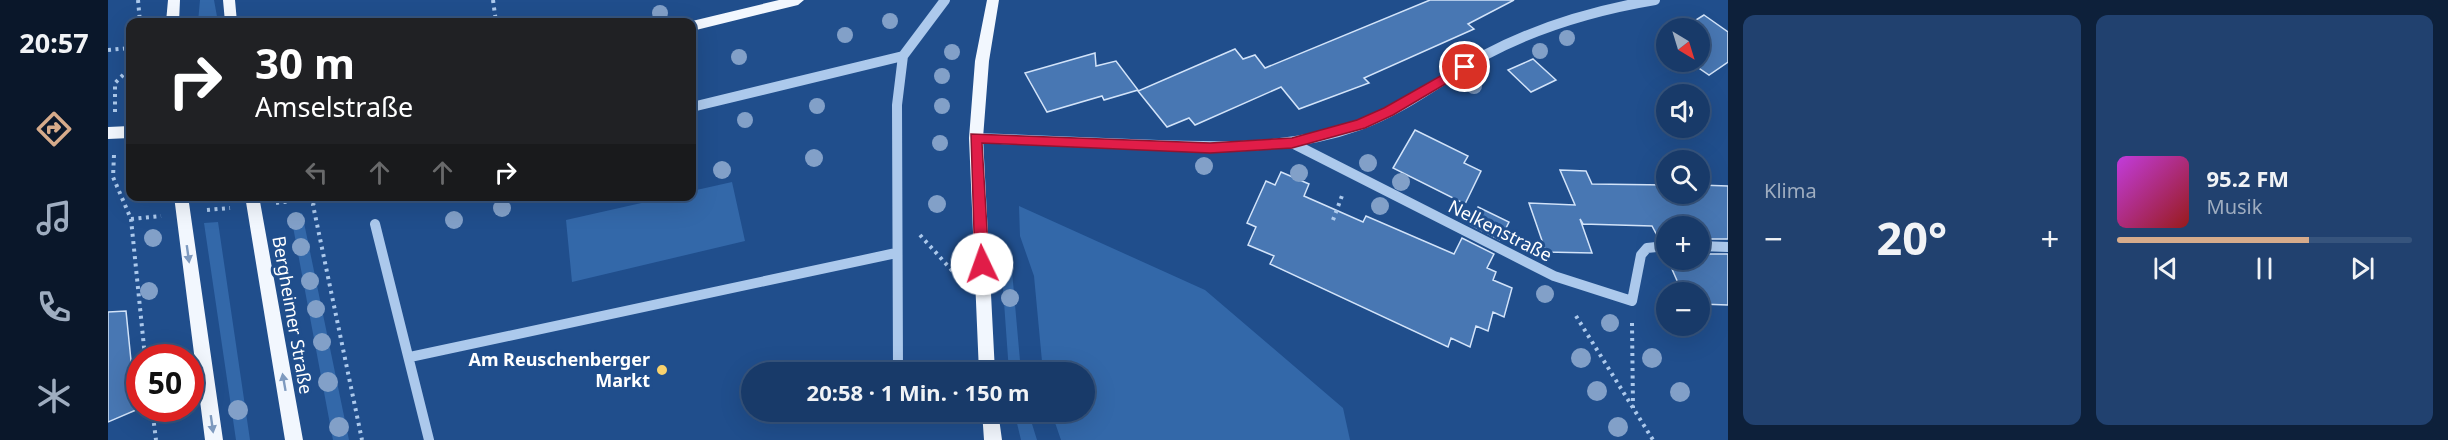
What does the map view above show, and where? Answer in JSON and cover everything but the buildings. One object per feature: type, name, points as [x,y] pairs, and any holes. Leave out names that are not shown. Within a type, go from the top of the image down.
[{"type":"main road","points":[[173,18],[174,0]]},
{"type":"main road","points":[[229,0],[231,18]]},
{"type":"main road","points":[[696,25],[798,0]]},
{"type":"main road","points":[[987,362],[976,138],[982,61],[993,0]]},
{"type":"main road","name":"Bergheimer Straße","points":[[252,201],[294,440]]},
{"type":"main road","points":[[182,205],[214,440]]},
{"type":"main road","points":[[991,422],[993,440]]},
{"type":"street","points":[[898,362],[897,105],[903,56],[945,0]]},
{"type":"street","points":[[976,138],[1210,148],[1292,143],[1360,124],[1389,112],[1484,56],[1529,34],[1582,15],[1655,0]]},
{"type":"street","points":[[696,106],[903,56]]},
{"type":"street","name":"Nelkenstraße","points":[[1292,143],[1554,276],[1632,301]]},
{"type":"street","points":[[375,224],[429,440]]},
{"type":"street","points":[[1710,246],[1728,247]]},
{"type":"street","points":[[1632,301],[1641,255],[1647,248],[1656,247]]},
{"type":"street","points":[[410,357],[896,253]]},
{"type":"path","points":[[138,0],[140,18]]},
{"type":"path","points":[[493,0],[495,18]]},
{"type":"path","points":[[108,51],[126,49]]},
{"type":"path","points":[[111,132],[115,83],[126,74]]},
{"type":"path","points":[[1333,220],[1350,174]]},
{"type":"path","points":[[113,177],[131,219],[145,344]]},
{"type":"path","points":[[131,219],[182,205],[252,201]]},
{"type":"path","points":[[315,201],[313,205],[362,440]]},
{"type":"path","points":[[896,208],[984,306]]},
{"type":"path","points":[[1632,301],[1633,408]]},
{"type":"path","points":[[1576,316],[1653,440]]},
{"type":"path","points":[[154,422],[156,440]]},
{"type":"shaded area","points":[[200,0],[214,0],[217,18],[198,18]]},
{"type":"shaded area","points":[[732,182],[745,241],[572,282],[566,220],[650,201],[696,201],[696,190]]},
{"type":"shaded area","points":[[1019,206],[1205,290],[1343,408],[1350,440],[1061,440],[1055,422],[1095,422],[1095,362],[1042,362],[1034,276],[1020,236]]},
{"type":"shaded area","points":[[302,213],[349,440],[333,440],[291,216]]},
{"type":"shaded area","points":[[218,222],[250,440],[236,440],[204,223]]},
{"type":"shaded area","points":[[1001,260],[1008,260],[1012,271],[1020,362],[1008,362]]},
{"type":"shaded area","points":[[1017,422],[1031,422],[1037,440],[1021,440]]},
{"type":"place","name":"Am Reuschenberger Markt","points":[[662,370]]},
{"type":"route","points":[[982,264],[976,138],[1210,148],[1292,143],[1360,124],[1389,112],[1465,67]]}]
